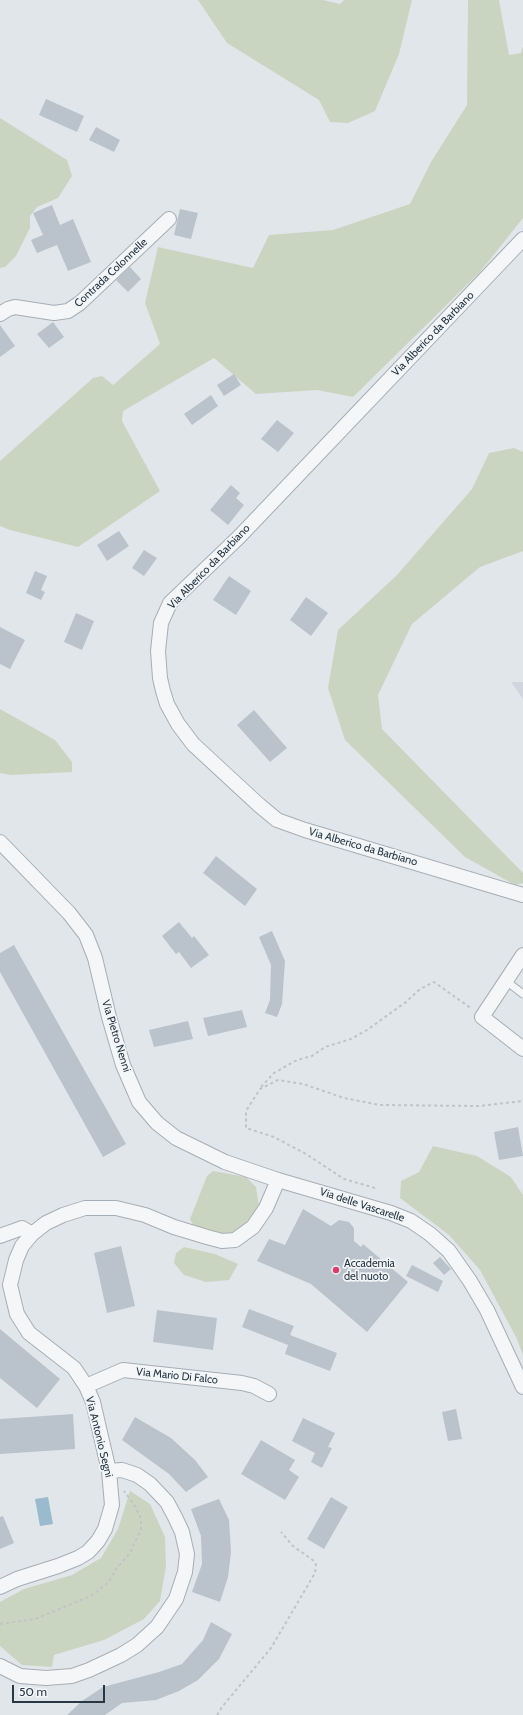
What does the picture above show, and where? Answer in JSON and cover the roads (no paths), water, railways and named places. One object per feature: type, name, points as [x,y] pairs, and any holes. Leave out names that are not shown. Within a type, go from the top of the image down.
[{"type":"street","name":"Contrada Colonnelle","points":[[0,314],[15,307],[54,313],[68,311],[80,303],[169,219]]},
{"type":"street","name":"Via Alberico da Barbiano","points":[[523,239],[239,537],[170,604],[161,624],[158,651],[160,678],[163,691],[167,704],[178,724],[193,744],[277,820],[305,830],[523,895]]},
{"type":"street","name":"Via Pietro Nenni","points":[[0,842],[69,912],[86,935],[95,958],[109,1017],[123,1064],[139,1102],[157,1123],[176,1138],[225,1162],[278,1180]]},
{"type":"street","points":[[523,955],[482,1017],[523,1049]]},
{"type":"street","name":"Via Antonio Segni","points":[[0,1587],[17,1579],[71,1561],[88,1552],[106,1529],[111,1511],[112,1499],[109,1471],[92,1402],[86,1386],[74,1368],[29,1333],[17,1314],[5,1282],[22,1246],[32,1234],[46,1224],[63,1215],[85,1208],[116,1208],[145,1215],[174,1227],[207,1237],[222,1241],[235,1240],[254,1227],[266,1208],[278,1180]]},
{"type":"street","name":"Via delle Vascarelle","points":[[278,1180],[391,1213],[410,1221],[430,1234],[449,1251],[470,1280],[487,1310],[523,1387]]},
{"type":"street","points":[[0,1236],[22,1228],[32,1234]]},
{"type":"street","name":"Via Mario Di Falco","points":[[86,1386],[123,1370],[242,1382],[254,1386],[269,1394]]},
{"type":"street","points":[[0,1666],[20,1676],[46,1678],[72,1676],[89,1670],[121,1655],[137,1645],[157,1627],[176,1599],[184,1576],[186,1554],[182,1532],[176,1517],[167,1502],[150,1484],[137,1475],[122,1470],[109,1471]]},
{"type":"lane","points":[[506,981],[523,994]]},
{"type":"water","points":[[48,1497],[53,1524],[40,1526],[35,1499]]},
{"type":"place","name":"Accademia del nuoto","points":[[336,1270]]}]
